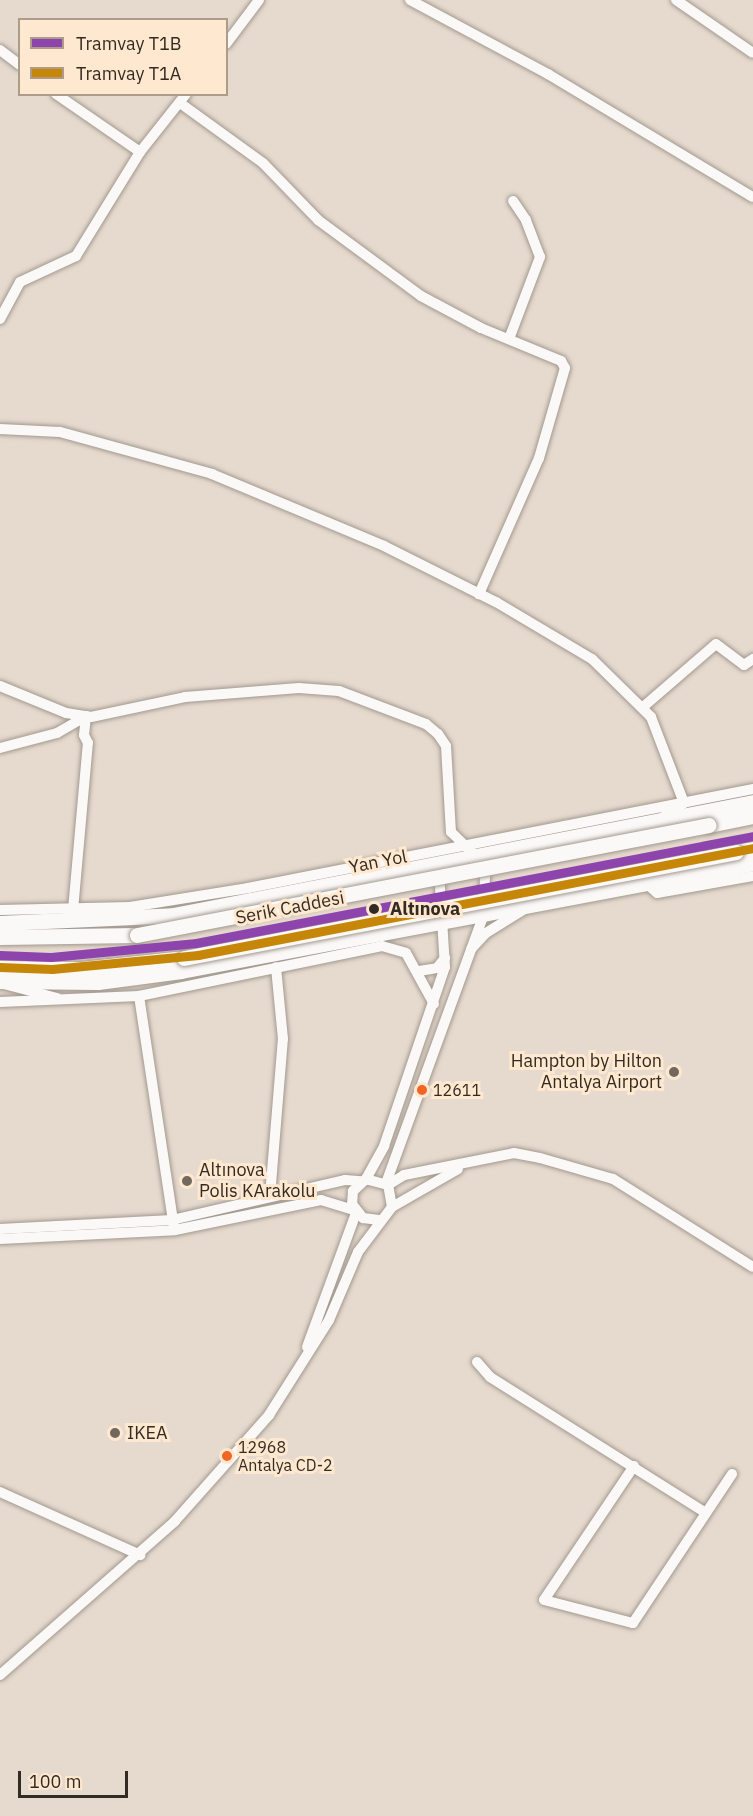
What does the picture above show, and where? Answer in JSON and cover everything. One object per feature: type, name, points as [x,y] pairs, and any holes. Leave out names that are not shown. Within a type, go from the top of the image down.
[{"type":"highway","points":[[0,923],[173,915],[438,866],[753,800]]},
{"type":"highway","name":"Serik Caddesi","points":[[0,937],[137,934],[753,816]]},
{"type":"highway","name":"Serik Caddesi","points":[[0,968],[93,968],[184,958],[753,849]]},
{"type":"highway","points":[[0,982],[98,982],[301,951],[533,905],[652,888],[753,863]]},
{"type":"street","points":[[228,42],[259,0]]},
{"type":"street","points":[[410,0],[548,74],[753,197]]},
{"type":"street","points":[[676,0],[753,53]]},
{"type":"street","points":[[0,50],[18,64]]},
{"type":"street","points":[[59,96],[140,152]]},
{"type":"street","points":[[0,319],[20,282],[76,256],[140,152],[183,99],[263,163],[318,220],[364,256],[453,314],[561,361],[565,368],[539,458],[479,594]]},
{"type":"street","points":[[509,339],[540,257],[526,220],[513,201]]},
{"type":"street","points":[[0,429],[60,432],[212,474],[384,546],[479,594],[592,659],[651,717],[684,803],[658,821]]},
{"type":"street","points":[[643,708],[716,644],[744,665],[753,659]]},
{"type":"street","points":[[0,686],[66,713],[86,716],[185,698],[299,688],[339,691],[426,724],[438,735],[446,747],[452,832],[443,849],[438,866],[446,958],[434,1004],[384,1146],[364,1180],[353,1191],[355,1212],[304,1359]]},
{"type":"street","points":[[0,748],[57,733],[86,716]]},
{"type":"street","points":[[73,910],[88,743],[84,735],[86,716]]},
{"type":"street","name":"Yan Yol","points":[[0,910],[130,907],[248,888],[753,789]]},
{"type":"street","points":[[738,792],[753,800]]},
{"type":"street","points":[[392,1207],[387,1184],[467,954],[484,914],[485,876],[477,857],[452,832]]},
{"type":"street","points":[[652,888],[753,876]]},
{"type":"street","points":[[467,954],[486,933],[533,905]]},
{"type":"street","points":[[0,1002],[64,1002],[139,996],[382,946],[406,953],[419,971],[434,1004]]},
{"type":"street","points":[[276,967],[301,951]]},
{"type":"street","points":[[419,971],[436,968],[446,958]]},
{"type":"street","points":[[270,1196],[283,1039],[276,967]]},
{"type":"street","points":[[0,982],[64,1002]]},
{"type":"street","points":[[139,996],[174,1225]]},
{"type":"street","points":[[0,1229],[174,1225],[270,1196],[345,1180],[364,1180],[387,1184],[404,1175],[464,1166],[514,1153],[613,1179],[753,1267]]},
{"type":"street","points":[[0,1675],[140,1555],[269,1415],[329,1320],[358,1252],[379,1220],[392,1207],[464,1166]]},
{"type":"street","points":[[0,1239],[174,1225],[321,1200],[379,1220]]},
{"type":"street","points":[[477,1362],[490,1377],[706,1513]]},
{"type":"street","points":[[634,1466],[544,1600],[633,1623],[732,1474]]},
{"type":"street","points":[[0,1492],[140,1555]]},
{"type":"tram line","name":"T1B","points":[[0,955],[51,957],[196,943],[753,836]]},
{"type":"tram line","name":"T1A","points":[[0,967],[52,969],[198,955],[753,848]]},
{"type":"place","name":"Altınova","points":[[374,909]]},
{"type":"place","name":"Hampton by Hilton Antalya Airport","points":[[674,1072]]},
{"type":"place","name":"12611","points":[[422,1090]]},
{"type":"place","name":"Altınova Polis KArakolu","points":[[187,1181]]},
{"type":"place","name":"IKEA","points":[[115,1433]]},
{"type":"place","name":"12968 Antalya CD-2","points":[[227,1456]]}]
